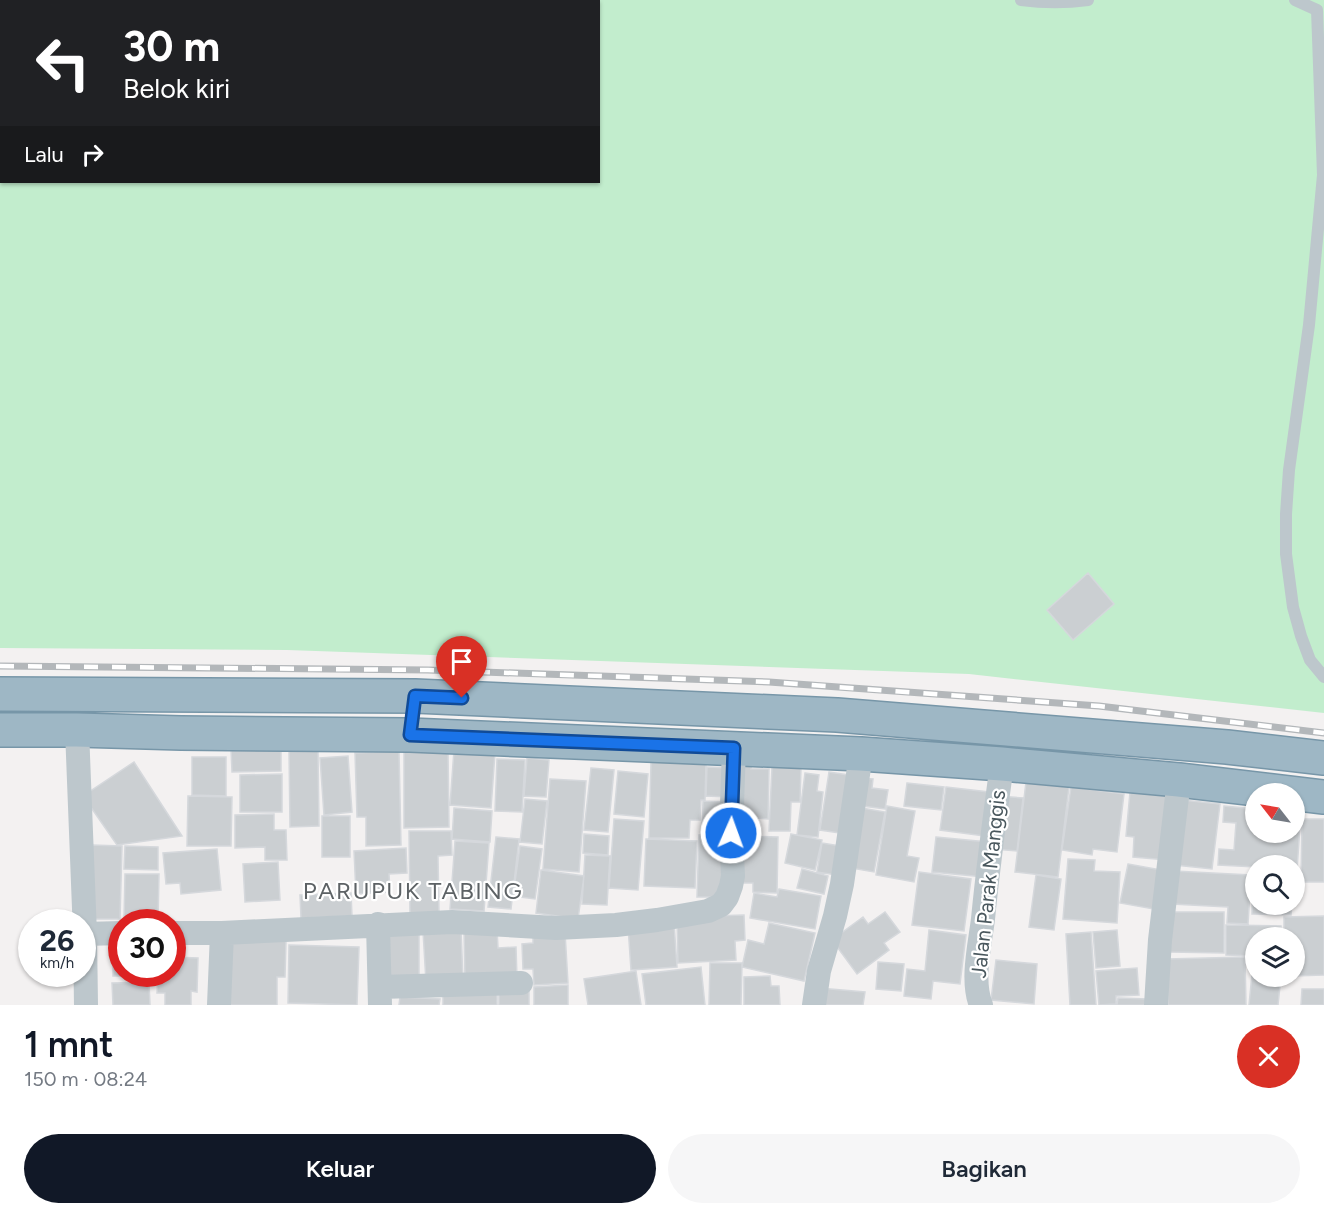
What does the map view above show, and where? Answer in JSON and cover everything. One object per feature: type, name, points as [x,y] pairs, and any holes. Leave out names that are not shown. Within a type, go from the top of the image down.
[{"type":"highway","points":[[0,694],[415,696],[837,715],[1227,747],[1324,758]]},
{"type":"highway","points":[[410,735],[415,696]]},
{"type":"highway","points":[[0,730],[410,735],[861,754],[1179,780],[1324,796]]},
{"type":"highway","points":[[1226,786],[1227,747]]},
{"type":"street","points":[[77,730],[85,909]]},
{"type":"street","points":[[186,933],[452,922],[556,928],[616,925],[708,911],[721,905],[727,897],[733,876],[731,833],[734,748]]},
{"type":"street","points":[[814,1005],[819,971],[842,884],[861,754]]},
{"type":"street","name":"Jalan Parak Manggis","points":[[981,1005],[978,999],[976,976],[1002,764]]},
{"type":"street","points":[[1156,1005],[1160,940],[1179,780]]},
{"type":"street","points":[[378,924],[380,996],[521,983]]},
{"type":"street","points":[[219,1005],[222,933]]},
{"type":"street","points":[[86,987],[86,1005]]},
{"type":"lane","points":[[1021,0],[1038,2],[1088,0]]},
{"type":"lane","points":[[1295,0],[1321,10],[1323,176],[1309,325],[1289,470],[1286,554],[1293,608],[1301,636],[1310,660],[1324,677]]},
{"type":"green space","points":[[600,0],[1324,0],[1324,713],[969,674],[287,650],[0,648],[0,183],[600,183]]},
{"type":"building","points":[[1088,573],[1114,604],[1073,640],[1047,610]]},
{"type":"building","points":[[281,748],[281,771],[232,772],[231,749]]},
{"type":"building","points":[[448,750],[449,827],[404,828],[404,751]]},
{"type":"building","points":[[454,750],[495,753],[491,808],[450,805]]},
{"type":"building","points":[[289,751],[318,751],[319,826],[290,827]]},
{"type":"building","points":[[399,751],[401,845],[366,846],[366,817],[357,817],[355,753]]},
{"type":"building","points":[[348,756],[352,812],[324,815],[320,758]]},
{"type":"building","points":[[192,757],[226,757],[226,796],[192,795]]},
{"type":"building","points":[[527,758],[549,760],[546,797],[524,796]]},
{"type":"building","points":[[735,758],[752,759],[751,769],[769,769],[768,819],[757,818],[756,831],[733,830]]},
{"type":"building","points":[[497,759],[525,760],[522,812],[495,811]]},
{"type":"building","points":[[134,762],[182,836],[117,845],[83,796]]},
{"type":"building","points":[[651,762],[706,763],[705,800],[701,800],[700,820],[690,820],[689,838],[649,838]]},
{"type":"building","points":[[707,767],[730,768],[729,797],[706,796]]},
{"type":"building","points":[[772,767],[801,767],[800,802],[791,802],[790,831],[769,831]]},
{"type":"building","points":[[591,768],[614,770],[608,832],[584,830]]},
{"type":"building","points":[[618,771],[648,774],[644,817],[614,814]]},
{"type":"building","points":[[829,772],[855,776],[846,834],[820,830]]},
{"type":"building","points":[[805,773],[819,775],[817,791],[823,792],[818,837],[797,835]]},
{"type":"building","points":[[282,774],[282,812],[240,812],[240,775]]},
{"type":"building","points":[[859,778],[873,779],[872,788],[888,790],[885,809],[855,805]]},
{"type":"building","points":[[550,779],[586,781],[579,872],[543,869]]},
{"type":"building","points":[[1026,782],[1069,787],[1058,877],[1015,872]]},
{"type":"building","points":[[907,783],[944,787],[941,810],[904,806]]},
{"type":"building","points":[[946,787],[989,792],[984,836],[940,830]]},
{"type":"building","points":[[1071,787],[1124,794],[1117,852],[1093,849],[1092,855],[1062,850]]},
{"type":"building","points":[[1130,792],[1173,796],[1167,860],[1133,857],[1134,837],[1126,836]]},
{"type":"building","points":[[188,796],[232,797],[231,846],[187,846]]},
{"type":"building","points":[[999,796],[1023,798],[1017,851],[994,849]]},
{"type":"building","points":[[525,799],[547,801],[542,844],[520,842]]},
{"type":"building","points":[[1182,800],[1220,804],[1212,869],[1175,865]]},
{"type":"building","points":[[703,801],[729,802],[728,835],[702,834]]},
{"type":"building","points":[[887,806],[915,811],[907,856],[919,858],[914,882],[876,875]]},
{"type":"building","points":[[1224,806],[1245,808],[1245,843],[1299,843],[1298,855],[1245,855],[1245,866],[1218,865],[1219,849],[1234,850],[1236,823],[1223,822]]},
{"type":"building","points":[[856,807],[885,812],[874,872],[845,867]]},
{"type":"building","points":[[454,808],[492,811],[490,842],[452,839]]},
{"type":"building","points":[[274,814],[274,830],[286,830],[287,860],[265,860],[265,847],[235,848],[235,815]]},
{"type":"building","points":[[322,816],[350,816],[350,857],[322,857]]},
{"type":"building","points":[[614,819],[644,821],[638,890],[609,888]]},
{"type":"building","points":[[1305,819],[1324,819],[1324,882],[1305,882],[1305,855],[1301,855],[1302,843],[1305,843]]},
{"type":"building","points":[[409,831],[451,831],[452,855],[438,856],[439,913],[410,913]]},
{"type":"building","points":[[584,834],[609,836],[608,855],[583,853]]},
{"type":"building","points":[[791,834],[822,840],[815,870],[785,863]]},
{"type":"building","points":[[699,835],[731,836],[726,897],[697,897]]},
{"type":"building","points":[[737,836],[778,837],[777,893],[753,892],[753,883],[736,883]]},
{"type":"building","points":[[496,837],[519,839],[511,909],[488,907]]},
{"type":"building","points":[[936,837],[988,842],[984,877],[932,872]]},
{"type":"building","points":[[646,839],[697,841],[695,888],[644,886]]},
{"type":"building","points":[[455,841],[489,843],[484,911],[450,909]]},
{"type":"building","points":[[822,843],[841,846],[836,875],[817,872]]},
{"type":"building","points":[[91,845],[122,846],[120,909],[108,909],[108,919],[96,919],[96,909],[89,909]]},
{"type":"building","points":[[125,846],[158,847],[158,870],[124,869]]},
{"type":"building","points":[[520,846],[542,849],[535,899],[513,896]]},
{"type":"building","points":[[406,848],[407,873],[389,874],[390,892],[356,894],[354,851]]},
{"type":"building","points":[[217,849],[221,890],[181,894],[180,883],[166,884],[163,853]]},
{"type":"building","points":[[585,855],[610,856],[607,905],[582,904]]},
{"type":"building","points":[[1068,859],[1095,860],[1094,871],[1120,872],[1117,923],[1063,919]]},
{"type":"building","points":[[278,862],[280,900],[245,902],[243,864]]},
{"type":"building","points":[[1128,864],[1167,871],[1159,910],[1120,903]]},
{"type":"building","points":[[802,869],[828,876],[824,894],[797,888]]},
{"type":"building","points":[[541,870],[584,876],[578,919],[536,913]]},
{"type":"building","points":[[1174,871],[1245,875],[1245,915],[1249,915],[1248,924],[1227,923],[1228,907],[1172,904]]},
{"type":"building","points":[[919,872],[971,879],[964,931],[912,925]]},
{"type":"building","points":[[125,874],[159,874],[158,909],[124,909]]},
{"type":"building","points":[[1036,875],[1061,879],[1054,930],[1029,927]]},
{"type":"building","points":[[779,889],[821,896],[815,929],[750,918],[754,893],[777,897]]},
{"type":"building","points":[[351,893],[352,916],[301,918],[300,895]]},
{"type":"building","points":[[885,912],[900,932],[884,943],[889,950],[857,974],[832,940],[863,917],[868,924]]},
{"type":"building","points":[[1171,912],[1224,912],[1224,953],[1170,952]]},
{"type":"building","points":[[744,915],[745,940],[735,941],[736,960],[678,963],[677,917]]},
{"type":"building","points":[[1324,916],[1324,975],[1305,976],[1305,927],[1284,927],[1284,917]]},
{"type":"building","points":[[674,923],[677,967],[631,970],[628,926]]},
{"type":"building","points":[[769,923],[815,933],[804,981],[742,967],[748,940],[764,944]]},
{"type":"building","points":[[1226,925],[1281,926],[1245,927],[1245,956],[1226,955]]},
{"type":"building","points":[[384,929],[419,929],[419,980],[384,980]]},
{"type":"building","points":[[497,929],[498,948],[516,947],[517,978],[465,980],[464,930]]},
{"type":"building","points":[[461,930],[463,980],[426,982],[423,931]]},
{"type":"building","points":[[929,930],[966,935],[960,984],[933,981],[931,999],[904,996],[907,969],[925,971]]},
{"type":"building","points":[[1117,930],[1120,966],[1096,968],[1093,932]]},
{"type":"building","points":[[565,932],[568,983],[534,985],[533,969],[523,969],[522,944],[533,943],[533,934]]},
{"type":"building","points":[[1091,932],[1096,1005],[1070,1005],[1066,934]]},
{"type":"building","points":[[225,941],[286,941],[285,977],[277,977],[277,1005],[224,1005]]},
{"type":"building","points":[[289,945],[359,947],[357,1005],[288,1003]]},
{"type":"building","points":[[1245,957],[1246,1005],[1168,1005],[1167,959]]},
{"type":"building","points":[[186,958],[198,958],[197,992],[191,991],[191,1005],[165,1005],[165,993],[157,993],[157,987],[186,987]]},
{"type":"building","points":[[996,960],[1037,964],[1034,1004],[991,1000]]},
{"type":"building","points":[[878,962],[904,964],[901,991],[876,989]]},
{"type":"building","points":[[710,963],[742,963],[741,1005],[709,1005]]},
{"type":"building","points":[[701,967],[705,1005],[646,1005],[642,974]]},
{"type":"building","points":[[1137,968],[1139,995],[1116,996],[1116,1004],[1099,1005],[1096,971]]},
{"type":"building","points":[[636,971],[641,1005],[588,1005],[584,979]]},
{"type":"building","points":[[770,976],[771,986],[779,986],[780,1005],[744,1005],[744,977]]},
{"type":"building","points":[[499,985],[529,985],[529,1005],[499,1005]]},
{"type":"building","points":[[568,985],[568,1005],[534,1005],[534,987]]},
{"type":"building","points":[[112,987],[149,987],[150,1005],[113,1005]]},
{"type":"building","points":[[1251,987],[1280,987],[1278,1005],[1249,1005]]},
{"type":"building","points":[[819,988],[865,992],[863,1005],[817,1005]]},
{"type":"building","points":[[1302,989],[1324,989],[1324,1005],[1301,1005]]},
{"type":"building","points":[[497,993],[497,1005],[443,1005],[443,994]]},
{"type":"building","points":[[400,997],[440,999],[439,1005],[399,1005]]},
{"type":"building","points":[[1118,998],[1147,999],[1146,1005],[1117,1005]]},
{"type":"railway","points":[[0,666],[428,670],[769,682],[1099,706],[1324,733]]},
{"type":"district","name":"PARUPUK TABING","points":[[413,890]]},
{"type":"route","points":[[462,698],[415,696],[410,735],[734,748],[731,833]]}]
